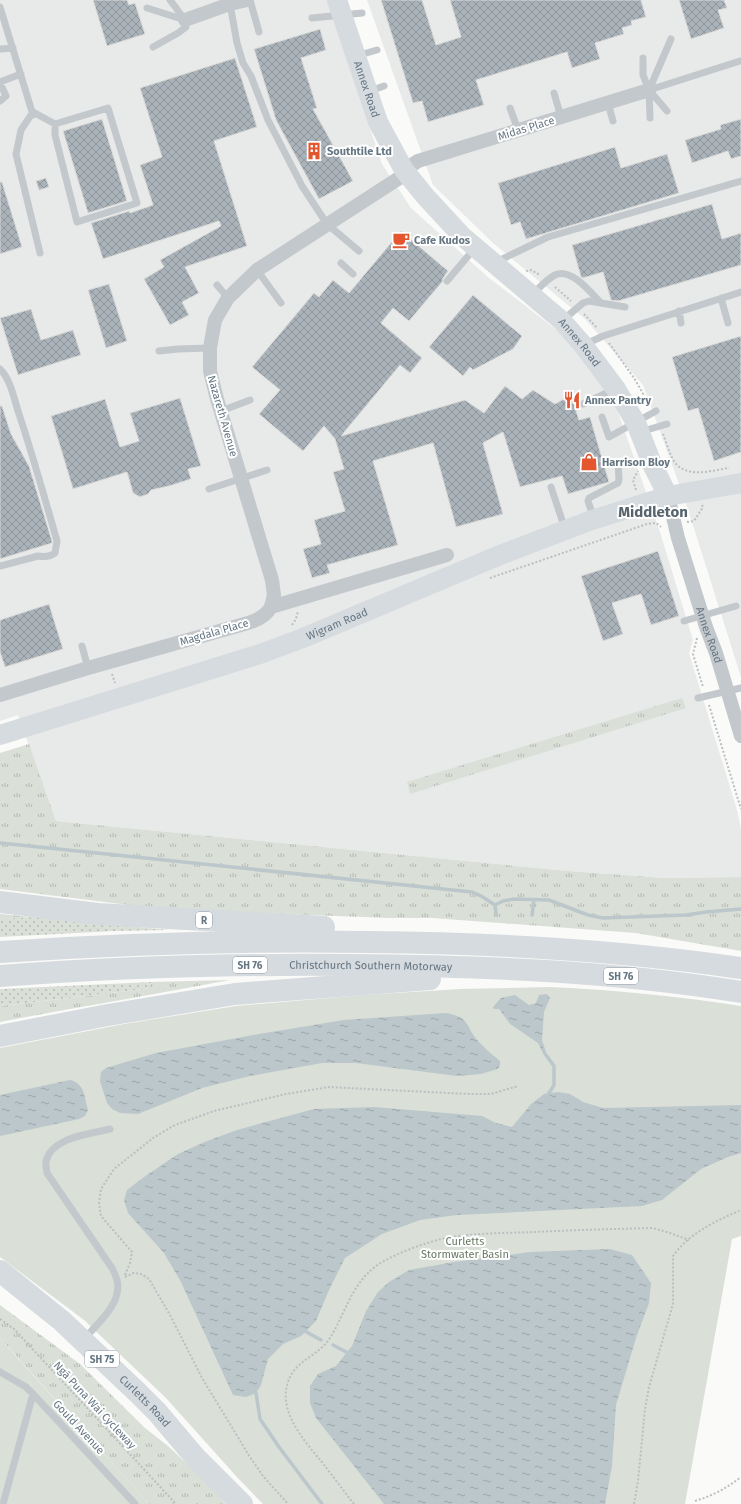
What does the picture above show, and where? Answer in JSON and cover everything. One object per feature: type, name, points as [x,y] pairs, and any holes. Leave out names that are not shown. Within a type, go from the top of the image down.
[{"type":"main road","name":"Annex Road","points":[[340,8],[356,56],[376,89],[378,122],[406,171],[447,221],[476,248],[562,321],[584,345],[616,389],[638,428],[653,466],[668,496]]},
{"type":"main road","name":"Wigram Road","points":[[0,735],[260,654],[304,638],[565,529],[735,475]]},
{"type":"main road","name":"R","points":[[0,902],[98,914],[359,928],[407,942]]},
{"type":"main road","name":"SH 76","points":[[0,952],[96,946],[225,942],[407,942],[550,947],[620,953],[741,968]]},
{"type":"main road","name":"Christchurch Southern Motorway","points":[[0,976],[131,968],[396,965],[501,968],[622,976],[706,986],[741,992]]},
{"type":"main road","points":[[0,1036],[100,1016],[236,994],[458,977],[477,975],[501,968]]},
{"type":"main road","name":"Curletts Road","points":[[0,1271],[62,1321],[83,1341],[157,1412],[195,1457]]},
{"type":"main road","name":"Curletts Road","points":[[0,1290],[79,1352],[149,1417],[195,1457],[242,1504]]},
{"type":"street","points":[[186,20],[223,4],[248,0]]},
{"type":"street","name":"Midas Place","points":[[406,171],[418,162],[649,90]]},
{"type":"street","name":"Nazareth Avenue","points":[[271,607],[274,595],[272,580],[210,371],[210,348],[214,320],[228,298],[257,270],[406,171]]},
{"type":"street","name":"Annex Road","points":[[668,496],[678,537],[692,619],[716,654],[734,690],[741,736]]},
{"type":"street","name":"Magdala Place","points":[[0,695],[88,668],[248,623],[260,619],[271,607],[447,555]]},
{"type":"lane","points":[[153,47],[186,27],[186,20],[170,0]]},
{"type":"lane","points":[[248,0],[259,32]]},
{"type":"lane","points":[[223,4],[243,63],[251,76],[268,120],[302,186],[326,224],[359,251]]},
{"type":"lane","points":[[0,7],[34,116]]},
{"type":"lane","points":[[147,8],[186,20]]},
{"type":"lane","points":[[312,18],[340,8],[362,13]]},
{"type":"lane","points":[[650,118],[649,90],[671,39]]},
{"type":"lane","points":[[0,49],[13,48]]},
{"type":"lane","points":[[356,56],[377,50]]},
{"type":"lane","points":[[643,58],[643,75],[649,90],[667,111]]},
{"type":"lane","points":[[649,90],[740,61]]},
{"type":"lane","points":[[0,101],[6,96],[0,82],[21,74]]},
{"type":"lane","points":[[554,93],[561,117]]},
{"type":"lane","points":[[608,103],[614,121]]},
{"type":"lane","points":[[34,116],[54,124],[108,108],[137,203],[77,222],[55,135],[54,124]]},
{"type":"lane","points":[[510,108],[518,130]]},
{"type":"lane","points":[[34,116],[21,130],[16,154],[40,253]]},
{"type":"lane","points":[[494,263],[548,237],[741,181]]},
{"type":"lane","points":[[447,281],[476,248]]},
{"type":"lane","points":[[341,263],[353,274]]},
{"type":"lane","points":[[257,270],[281,303]]},
{"type":"lane","points":[[531,295],[553,275],[564,273],[579,280],[601,303]]},
{"type":"lane","points":[[217,285],[228,298]]},
{"type":"lane","points":[[584,345],[603,336],[741,292]]},
{"type":"lane","points":[[722,298],[728,323]]},
{"type":"lane","points":[[562,321],[583,303],[594,301],[609,306],[625,307]]},
{"type":"lane","points":[[679,311],[681,323]]},
{"type":"lane","points":[[159,351],[210,348]]},
{"type":"lane","points":[[0,369],[4,373],[10,386],[33,456],[57,541],[55,553],[53,555],[44,557],[38,556],[0,566]]},
{"type":"lane","points":[[583,404],[616,389]]},
{"type":"lane","points":[[221,411],[250,400]]},
{"type":"lane","points":[[638,428],[656,411]]},
{"type":"lane","points":[[602,417],[609,437],[638,428],[667,424]]},
{"type":"lane","points":[[595,519],[588,501],[589,498],[618,483],[618,463]]},
{"type":"lane","points":[[209,489],[267,470]]},
{"type":"lane","points":[[551,487],[565,529]]},
{"type":"lane","points":[[692,619],[736,606]]},
{"type":"lane","points":[[82,646],[88,668]]},
{"type":"lane","points":[[698,698],[734,690]]},
{"type":"lane","points":[[83,1341],[111,1307],[117,1297],[118,1281],[112,1268],[48,1173],[45,1162],[52,1149],[64,1140],[110,1129]]},
{"type":"lane","name":"Gould Avenue","points":[[0,1372],[26,1387],[135,1504]]},
{"type":"lane","points":[[3,1504],[33,1394]]},
{"type":"path","points":[[633,480],[637,472]]},
{"type":"path","points":[[693,472],[735,475]]},
{"type":"path","points":[[694,521],[703,507]]},
{"type":"path","points":[[647,524],[656,523],[662,528]]},
{"type":"path","points":[[692,619],[697,638],[693,654],[741,809]]},
{"type":"path","points":[[112,673],[116,687]]},
{"type":"path","points":[[288,1504],[263,1476],[250,1457],[202,1378],[170,1315],[149,1279],[141,1274],[134,1273],[124,1278],[130,1263],[132,1252],[101,1216],[99,1203],[102,1189],[114,1170],[152,1138],[175,1125],[214,1111],[286,1094],[329,1087],[491,1094],[518,1086]]},
{"type":"path","points":[[634,1504],[638,1481],[641,1439],[646,1402],[673,1304],[673,1256],[678,1249],[712,1223],[741,1210]]},
{"type":"path","points":[[354,1504],[296,1429],[287,1408],[286,1389],[291,1375],[300,1363],[312,1356],[327,1343],[356,1288],[368,1272],[388,1259],[414,1248],[449,1237],[489,1234],[653,1228],[689,1240]]},
{"type":"path","name":"Ngā Puna Wai Cycleway","points":[[0,1319],[14,1329],[176,1504]]},
{"type":"path","points":[[694,1501],[707,1497],[730,1485],[741,1477]]},
{"type":"shaded area","points":[[0,0],[327,0],[382,164],[411,208],[489,278],[562,334],[612,395],[660,532],[693,640],[689,653],[737,810],[741,829],[741,877],[665,878],[568,871],[56,821],[18,715],[0,721]]},
{"type":"shaded area","points":[[367,0],[741,0],[741,677],[685,500],[643,385],[585,319],[493,243],[433,185]]},
{"type":"green space","points":[[682,698],[686,708],[410,794],[407,782]]},
{"type":"green space","points":[[29,744],[56,821],[568,871],[665,878],[741,877],[741,951],[636,933],[432,918],[391,918],[195,911],[137,906],[0,889],[0,753]]},
{"type":"green space","points":[[0,914],[34,917],[0,919]]},
{"type":"green space","points":[[34,917],[169,930],[114,931],[0,937],[0,919]]},
{"type":"green space","points":[[230,980],[0,1022],[0,1006],[145,989],[148,988],[152,982]]},
{"type":"green space","points":[[152,982],[148,988],[145,989],[0,1006],[0,989]]},
{"type":"green space","name":"Curletts Stormwater Basin","points":[[550,987],[646,994],[741,1006],[741,1236],[732,1239],[685,1504],[263,1504],[166,1398],[84,1320],[0,1257],[0,1048],[124,1024],[236,1006],[363,995],[461,989]]},
{"type":"green space","points":[[0,1305],[80,1364],[145,1428],[168,1446],[204,1480],[226,1504],[149,1504],[0,1338]]},
{"type":"green space","points":[[0,1338],[13,1353],[149,1504],[0,1504]]},
{"type":"water","points":[[547,994],[550,998],[544,1012],[542,1040],[548,1058],[544,1055],[538,1043],[510,1024],[499,1009],[494,1009],[493,1007],[501,998],[515,995],[529,1005],[536,1003],[539,995]]},
{"type":"water","points":[[446,1013],[460,1017],[467,1023],[479,1042],[486,1050],[500,1061],[498,1069],[481,1074],[457,1076],[356,1063],[322,1063],[250,1076],[202,1088],[138,1114],[120,1113],[112,1109],[107,1103],[100,1081],[101,1072],[106,1068],[156,1053],[344,1020]]},
{"type":"water","points":[[70,1080],[79,1084],[83,1091],[88,1110],[85,1116],[79,1119],[0,1136],[0,1095]]},
{"type":"water","points":[[558,1092],[570,1094],[583,1102],[603,1108],[741,1105],[741,1153],[701,1169],[662,1200],[642,1206],[457,1215],[420,1220],[382,1234],[345,1258],[316,1321],[301,1336],[283,1344],[268,1359],[261,1385],[256,1393],[246,1397],[233,1395],[180,1280],[164,1253],[128,1213],[124,1200],[127,1190],[178,1154],[237,1130],[314,1109],[374,1107],[482,1116],[496,1123],[512,1127],[531,1104],[544,1094]]},
{"type":"water","points":[[610,1249],[632,1255],[651,1283],[649,1303],[636,1338],[616,1405],[612,1466],[605,1504],[384,1504],[316,1418],[310,1403],[310,1386],[318,1374],[336,1366],[352,1346],[366,1311],[378,1292],[389,1282],[409,1270],[454,1262],[530,1252]]},
{"type":"building","points":[[93,0],[127,0],[129,5],[135,3],[145,34],[107,46]]},
{"type":"building","points":[[381,0],[422,0],[436,45],[461,37],[450,0],[641,0],[646,17],[631,21],[632,25],[622,28],[624,34],[595,43],[600,59],[572,68],[567,52],[476,80],[484,105],[428,122],[422,101],[413,103]]},
{"type":"building","points":[[679,0],[724,0],[727,8],[718,10],[724,28],[691,39]]},
{"type":"building","points":[[320,29],[326,50],[301,58],[317,108],[313,109],[353,181],[319,199],[276,120],[254,49]]},
{"type":"building","points":[[235,58],[257,127],[214,141],[247,246],[185,267],[199,293],[182,302],[189,315],[170,325],[144,279],[164,267],[160,260],[221,226],[219,221],[103,259],[91,223],[129,211],[130,213],[153,205],[140,165],[162,157],[140,88]]},
{"type":"building","points":[[102,119],[127,201],[88,213],[63,131]]},
{"type":"building","points":[[741,119],[741,156],[731,159],[728,151],[692,163],[685,140],[721,129],[720,125]]},
{"type":"building","points":[[615,147],[621,168],[667,154],[679,193],[526,239],[520,222],[511,225],[498,183]]},
{"type":"building","points":[[46,178],[49,187],[39,190],[36,181]]},
{"type":"building","points":[[0,182],[2,182],[22,247],[0,254]]},
{"type":"building","points":[[712,204],[722,239],[741,233],[741,265],[618,301],[611,300],[603,272],[583,278],[581,277],[572,245]]},
{"type":"building","points":[[401,231],[448,271],[442,282],[409,321],[393,308],[381,323],[422,358],[410,373],[400,365],[341,436],[465,400],[484,413],[505,386],[522,399],[533,390],[555,404],[571,395],[579,420],[590,417],[609,482],[568,494],[562,476],[520,487],[503,432],[483,443],[503,514],[456,527],[433,443],[373,461],[398,545],[327,565],[330,573],[312,578],[303,549],[321,544],[314,520],[345,511],[333,472],[344,469],[335,439],[324,426],[303,451],[259,414],[280,390],[252,367],[314,293],[319,297],[333,280],[349,293]]},
{"type":"building","points":[[109,284],[127,341],[106,348],[88,290]]},
{"type":"building","points":[[473,295],[522,336],[513,349],[473,370],[470,367],[463,376],[429,347]]},
{"type":"building","points":[[31,309],[41,340],[73,330],[81,355],[18,375],[0,318]]},
{"type":"building","points":[[741,336],[741,452],[714,461],[698,408],[688,411],[672,357]]},
{"type":"building","points":[[180,398],[201,466],[188,469],[191,479],[151,490],[148,494],[140,497],[133,493],[127,472],[73,489],[51,416],[105,399],[120,447],[139,441],[130,413]]},
{"type":"building","points":[[0,406],[2,406],[11,434],[29,466],[52,543],[0,559]]},
{"type":"building","points":[[658,551],[679,616],[651,625],[641,594],[612,603],[623,634],[603,641],[581,576]]},
{"type":"building","points":[[49,604],[63,649],[5,667],[0,652],[0,620]]},
{"type":"waterway","points":[[0,843],[472,892],[495,905]]},
{"type":"waterway","points":[[495,905],[503,901],[514,899],[549,900],[588,915],[603,918],[686,915],[741,909]]},
{"type":"waterway","points":[[532,915],[534,900]]},
{"type":"waterway","points":[[495,905],[496,914]]},
{"type":"waterway","points":[[546,1055],[554,1066],[554,1085],[546,1098]]},
{"type":"waterway","points":[[303,1330],[321,1340]]},
{"type":"waterway","points":[[333,1345],[350,1354]]},
{"type":"waterway","points":[[256,1393],[260,1419],[322,1504]]},
{"type":"place","name":"Southtile Ltd","points":[[314,151]]},
{"type":"place","name":"Cafe Kudos","points":[[401,240]]},
{"type":"place","name":"Annex Pantry","points":[[572,400]]},
{"type":"place","name":"Harrison Bloy","points":[[589,462]]},
{"type":"district","name":"Middleton","points":[[653,512]]}]
